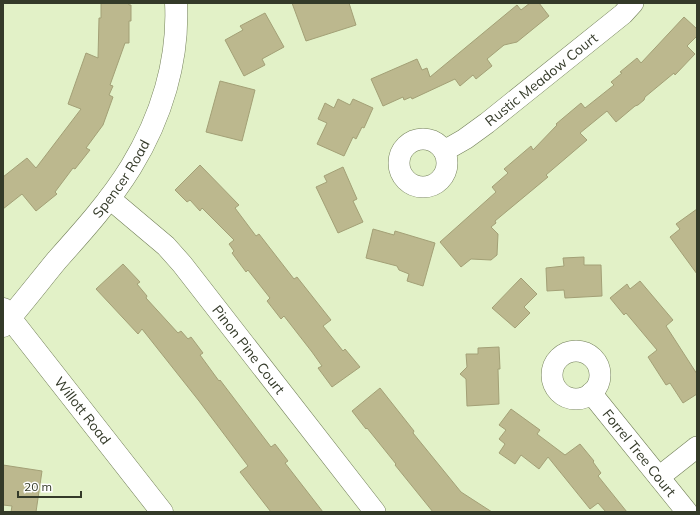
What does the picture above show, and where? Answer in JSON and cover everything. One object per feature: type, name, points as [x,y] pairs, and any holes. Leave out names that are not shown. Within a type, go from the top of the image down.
[{"type":"main road","name":"Spencer Road","points":[[5,317],[109,198],[130,168],[149,134],[160,107],[168,81],[175,47],[176,3]]},
{"type":"main road","name":"Willott Road","points":[[5,317],[162,512]]},
{"type":"street","name":"Rustic Meadow Court","points":[[444,151],[466,139],[487,123],[623,14],[633,3]]},
{"type":"street","name":"Pinon Pine Court","points":[[109,198],[166,246],[182,264],[375,512]]},
{"type":"street","name":"Forrel Tree Court","points":[[591,393],[687,512]]},
{"type":"street","points":[[659,477],[697,446]]},
{"type":"building","points":[[101,3],[129,3],[129,5],[131,5],[129,43],[125,43],[110,85],[113,86],[109,95],[113,97],[103,125],[86,148],[90,150],[75,169],[73,168],[55,192],[57,194],[36,211],[22,194],[3,209],[3,177],[27,158],[36,168],[81,109],[68,104],[86,53],[98,58]]},
{"type":"building","points":[[292,3],[349,3],[356,25],[306,41]]},
{"type":"building","points":[[530,3],[539,3],[549,16],[517,42],[504,45],[487,59],[492,66],[476,79],[473,75],[460,86],[455,79],[412,99],[411,97],[404,100],[403,97],[383,106],[371,79],[417,59],[422,70],[427,68],[430,77],[517,5],[521,10]]},
{"type":"building","points":[[265,13],[284,47],[262,59],[265,65],[244,76],[225,40],[243,30],[240,26]]},
{"type":"building","points":[[684,17],[697,29],[697,36],[687,46],[695,54],[675,75],[674,73],[645,97],[644,100],[616,122],[607,111],[580,133],[587,140],[546,175],[548,177],[495,221],[496,223],[491,227],[498,234],[497,255],[491,260],[471,259],[461,267],[440,242],[496,192],[492,187],[508,173],[504,169],[531,146],[533,150],[557,125],[556,124],[581,103],[585,108],[614,85],[611,82],[622,73],[620,72],[637,58],[641,63]]},
{"type":"building","points":[[220,81],[255,90],[242,141],[206,132]]},
{"type":"building","points":[[338,99],[350,105],[353,99],[373,108],[364,128],[362,127],[356,139],[353,137],[344,156],[317,144],[327,123],[318,119],[325,103],[334,108]]},
{"type":"building","points":[[200,165],[239,205],[235,208],[256,236],[259,234],[294,279],[297,277],[331,320],[323,326],[343,351],[345,349],[360,367],[332,387],[318,368],[322,366],[312,352],[284,316],[281,319],[267,301],[270,298],[248,270],[246,272],[232,253],[234,251],[229,244],[234,240],[202,208],[200,211],[190,200],[187,202],[175,190]]},
{"type":"building","points":[[343,167],[357,199],[353,201],[363,222],[338,233],[316,187],[327,182],[324,176]]},
{"type":"building","points":[[697,209],[697,274],[670,237],[680,229],[676,224]]},
{"type":"building","points":[[373,229],[394,235],[395,231],[435,243],[423,286],[407,281],[409,274],[399,270],[397,266],[366,258]]},
{"type":"building","points":[[584,257],[584,265],[601,265],[602,296],[565,298],[564,290],[547,291],[546,268],[564,266],[563,258]]},
{"type":"building","points":[[123,264],[140,282],[137,284],[147,296],[146,298],[178,333],[181,331],[188,339],[191,337],[203,353],[200,355],[219,381],[220,380],[271,447],[275,444],[288,461],[285,463],[323,512],[271,512],[240,472],[248,466],[199,401],[142,329],[138,334],[96,289]]},
{"type":"building","points":[[521,278],[537,294],[524,307],[530,313],[515,328],[492,308]]},
{"type":"building","points":[[640,281],[673,320],[666,326],[697,374],[697,394],[683,403],[670,383],[666,385],[648,357],[657,350],[626,313],[624,315],[610,298],[627,284],[630,289]]},
{"type":"building","points":[[499,347],[499,404],[467,406],[466,379],[460,374],[467,367],[466,354],[478,354],[478,348]]},
{"type":"building","points":[[380,388],[414,431],[413,433],[461,492],[492,512],[433,512],[352,411]]},
{"type":"building","points":[[511,409],[540,430],[537,434],[565,455],[580,444],[594,461],[593,462],[601,473],[598,476],[627,512],[606,512],[598,503],[590,509],[548,457],[539,469],[521,455],[515,464],[499,453],[505,444],[499,439],[506,430],[499,425]]},
{"type":"building","points":[[3,465],[42,471],[36,512],[11,512],[12,506],[3,505]]}]
